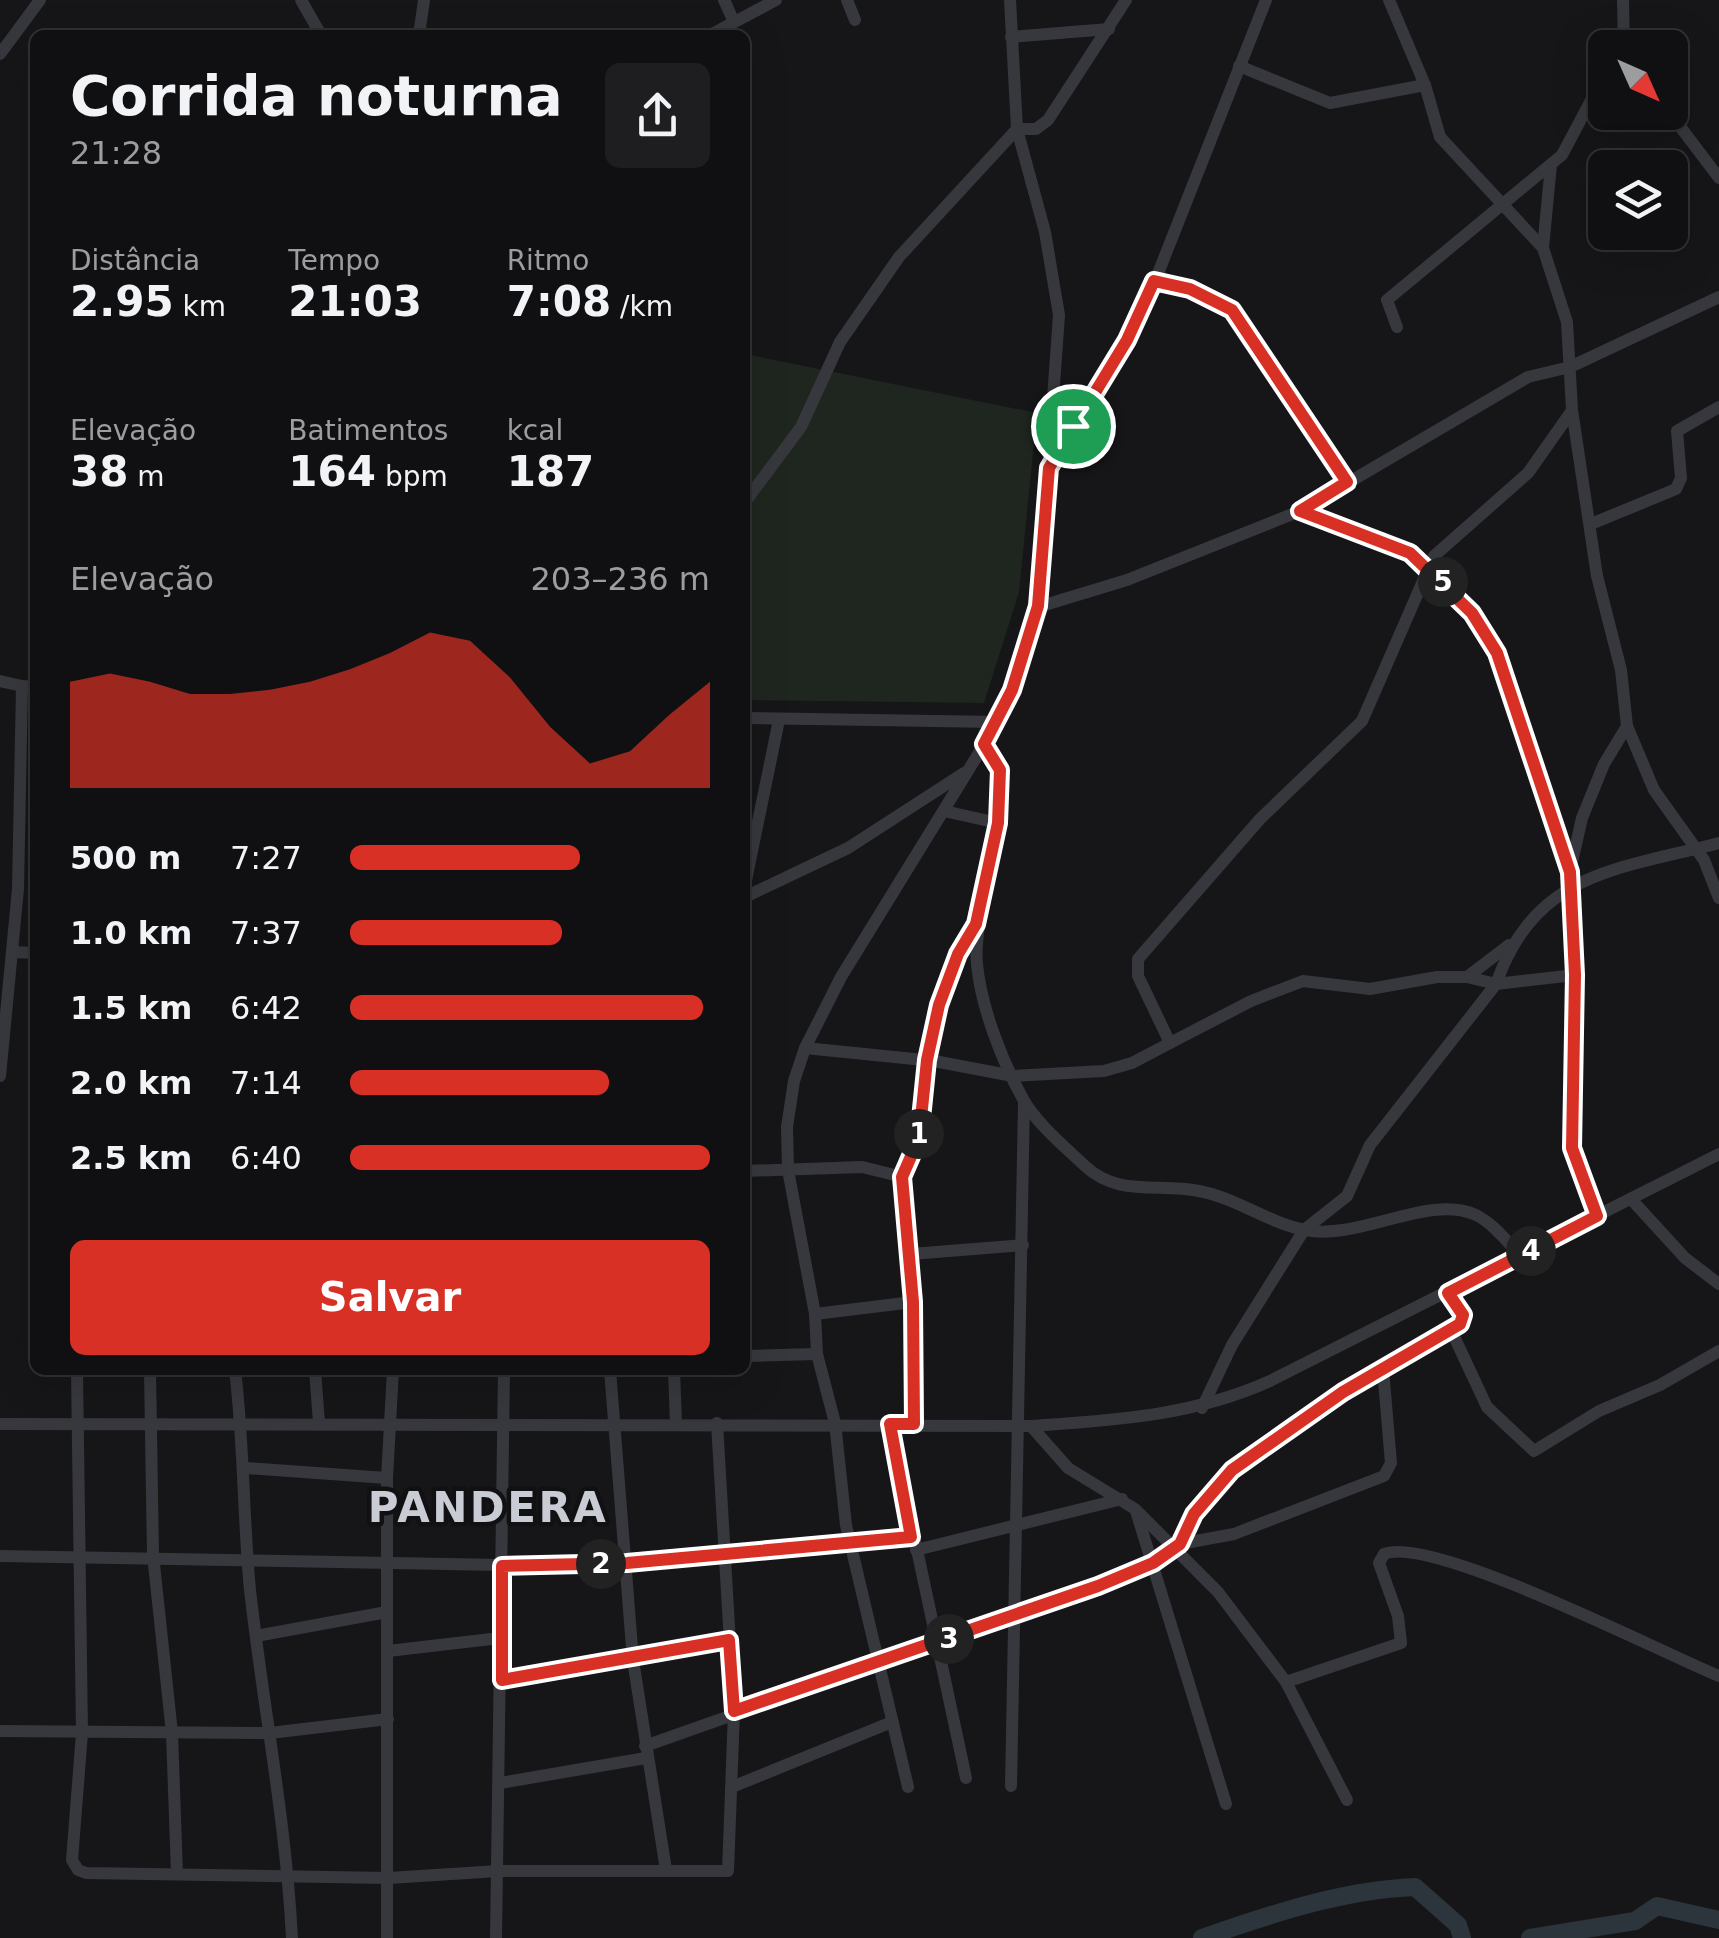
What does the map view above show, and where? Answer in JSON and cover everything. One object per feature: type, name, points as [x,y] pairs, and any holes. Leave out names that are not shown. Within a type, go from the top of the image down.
[{"type":"street","points":[[0,54],[40,0]]},
{"type":"street","points":[[301,0],[317,30]]},
{"type":"street","points":[[420,30],[424,0]]},
{"type":"street","points":[[724,0],[734,22]]},
{"type":"street","points":[[719,30],[776,0]]},
{"type":"street","points":[[847,0],[854,20]]},
{"type":"street","points":[[908,1788],[882,1664],[851,1545],[834,1423],[817,1354],[815,1314],[788,1170],[791,1096],[805,1048],[841,976],[998,722],[1038,606],[1059,315],[1045,232],[1017,129],[1010,0]]},
{"type":"street","points":[[750,495],[802,427],[840,342],[899,257],[1017,129],[1042,126],[1110,30],[1126,0]]},
{"type":"street","points":[[1049,468],[1127,340],[1204,163],[1266,0]]},
{"type":"street","points":[[1389,0],[1425,85],[1440,137],[1501,208],[1542,248]]},
{"type":"street","points":[[1622,0],[1623,30]]},
{"type":"street","points":[[1010,37],[1110,30]]},
{"type":"street","points":[[1239,66],[1330,103],[1425,85]]},
{"type":"street","points":[[1397,327],[1387,300],[1551,165],[1569,144],[1588,100]]},
{"type":"street","points":[[1682,130],[1719,178]]},
{"type":"street","points":[[1551,165],[1542,248],[1567,322],[1572,410],[1597,576],[1621,670],[1627,726],[1654,790],[1695,850],[1719,898]]},
{"type":"street","points":[[1154,281],[1190,289],[1232,310],[1347,482]]},
{"type":"street","points":[[1038,606],[1127,580],[1300,511],[1528,377],[1570,367],[1719,297]]},
{"type":"street","points":[[1591,524],[1678,487],[1677,431],[1719,407]]},
{"type":"street","points":[[1170,1043],[1138,976],[1138,959],[1271,807],[1362,721],[1428,567],[1446,544],[1528,473],[1559,435],[1572,410]]},
{"type":"street","points":[[1300,511],[1381,540],[1428,567],[1472,613],[1497,653],[1571,877]]},
{"type":"street","points":[[0,681],[29,687],[0,1076]]},
{"type":"street","points":[[750,718],[998,722]]},
{"type":"street","points":[[750,861],[779,720]]},
{"type":"street","points":[[1597,1216],[1572,1148],[1575,975],[1571,877],[1582,818],[1604,764],[1627,726]]},
{"type":"street","points":[[984,744],[1000,770],[998,823],[976,924],[979,980],[1024,1102],[1102,1180],[1116,1186],[1199,1191],[1304,1230],[1356,1230],[1426,1212],[1455,1210],[1487,1222],[1521,1256]]},
{"type":"street","points":[[750,896],[848,848],[968,771]]},
{"type":"street","points":[[944,811],[998,823]]},
{"type":"street","points":[[1468,977],[1513,942],[1571,877],[1719,843]]},
{"type":"street","points":[[914,1424],[911,1254],[902,1177],[919,1138],[927,1060],[947,978],[976,924]]},
{"type":"street","points":[[1202,1408],[1232,1346],[1304,1230],[1347,1196],[1370,1144],[1496,984],[1513,942]]},
{"type":"street","points":[[12,952],[30,953]]},
{"type":"street","points":[[805,1048],[927,1060],[1013,1076],[1104,1071],[1132,1064],[1251,1000],[1302,980],[1370,989],[1468,977],[1496,984],[1575,975]]},
{"type":"street","points":[[1011,1786],[1014,1527],[1024,1426],[1024,1102]]},
{"type":"street","points":[[0,1424],[615,1422],[1024,1426],[1156,1418],[1202,1408],[1270,1381],[1719,1154]]},
{"type":"street","points":[[750,1171],[862,1167],[902,1177]]},
{"type":"street","points":[[1631,1199],[1686,1258],[1719,1284]]},
{"type":"street","points":[[911,1254],[1023,1246]]},
{"type":"street","points":[[1178,1546],[1194,1514],[1232,1470],[1383,1368],[1462,1322],[1463,1315],[1448,1293]]},
{"type":"street","points":[[815,1314],[913,1302]]},
{"type":"street","points":[[1451,1330],[1487,1407],[1534,1451],[1599,1411],[1660,1385],[1719,1351]]},
{"type":"street","points":[[750,1356],[817,1354]]},
{"type":"street","points":[[500,1783],[646,1752],[734,1711],[882,1664],[1153,1563],[1178,1546],[1234,1534],[1384,1476],[1391,1463],[1383,1368]]},
{"type":"street","points":[[77,1375],[76,1560],[82,1733],[72,1860],[76,1868],[86,1872],[389,1878],[498,1871],[730,1868],[734,1711],[717,1423]]},
{"type":"street","points":[[150,1375],[153,1556],[172,1733],[176,1874]]},
{"type":"street","points":[[236,1375],[246,1468],[256,1636],[289,1876],[292,1938]]},
{"type":"street","points":[[315,1375],[319,1422]]},
{"type":"street","points":[[387,1938],[386,1478],[393,1375]]},
{"type":"street","points":[[496,1938],[504,1375]]},
{"type":"street","points":[[610,1375],[633,1660],[666,1870]]},
{"type":"street","points":[[674,1375],[676,1424]]},
{"type":"street","points":[[890,1424],[966,1778]]},
{"type":"street","points":[[1024,1426],[1068,1468],[1135,1509],[1178,1546],[1218,1592],[1286,1682],[1347,1800]]},
{"type":"street","points":[[246,1468],[386,1478]]},
{"type":"street","points":[[0,1556],[76,1560],[153,1556],[502,1566],[627,1563],[726,1552],[914,1544],[1014,1527],[1122,1500]]},
{"type":"street","points":[[1135,1509],[1226,1804]]},
{"type":"street","points":[[1286,1682],[1401,1642],[1392,1595],[1379,1563],[1384,1554],[1402,1550],[1464,1565],[1719,1676]]},
{"type":"street","points":[[256,1636],[386,1612]]},
{"type":"street","points":[[388,1651],[500,1638]]},
{"type":"street","points":[[502,1680],[633,1660],[729,1640]]},
{"type":"street","points":[[0,1732],[270,1732],[388,1718]]},
{"type":"street","points":[[732,1787],[892,1722]]},
{"type":"shaded area","points":[[750,355],[1037,413],[1019,592],[984,703],[750,700]]},
{"type":"waterway","points":[[1202,1938],[1334,1898],[1415,1887],[1458,1925],[1462,1938]]},
{"type":"waterway","points":[[1530,1938],[1635,1921],[1657,1906],[1719,1920]]},
{"type":"district","name":"PANDERA","points":[[488,1507]]},
{"type":"route","points":[[1154,281],[1220,301],[1232,310],[1347,482],[1300,511],[1410,553],[1472,613],[1497,653],[1570,872],[1575,975],[1572,1148],[1597,1216],[1448,1293],[1463,1315],[1460,1324],[1343,1392],[1232,1470],[1194,1514],[1180,1544],[1153,1563],[882,1664],[734,1711],[729,1640],[633,1660],[502,1680],[502,1566],[627,1563],[911,1537],[890,1424],[914,1424],[911,1254],[902,1177],[919,1138],[927,1060],[939,1005],[947,978],[976,924],[998,823],[1000,770],[997,759],[984,744],[1012,690],[1038,606],[1049,468],[1073,426],[1127,340],[1154,281]]}]
